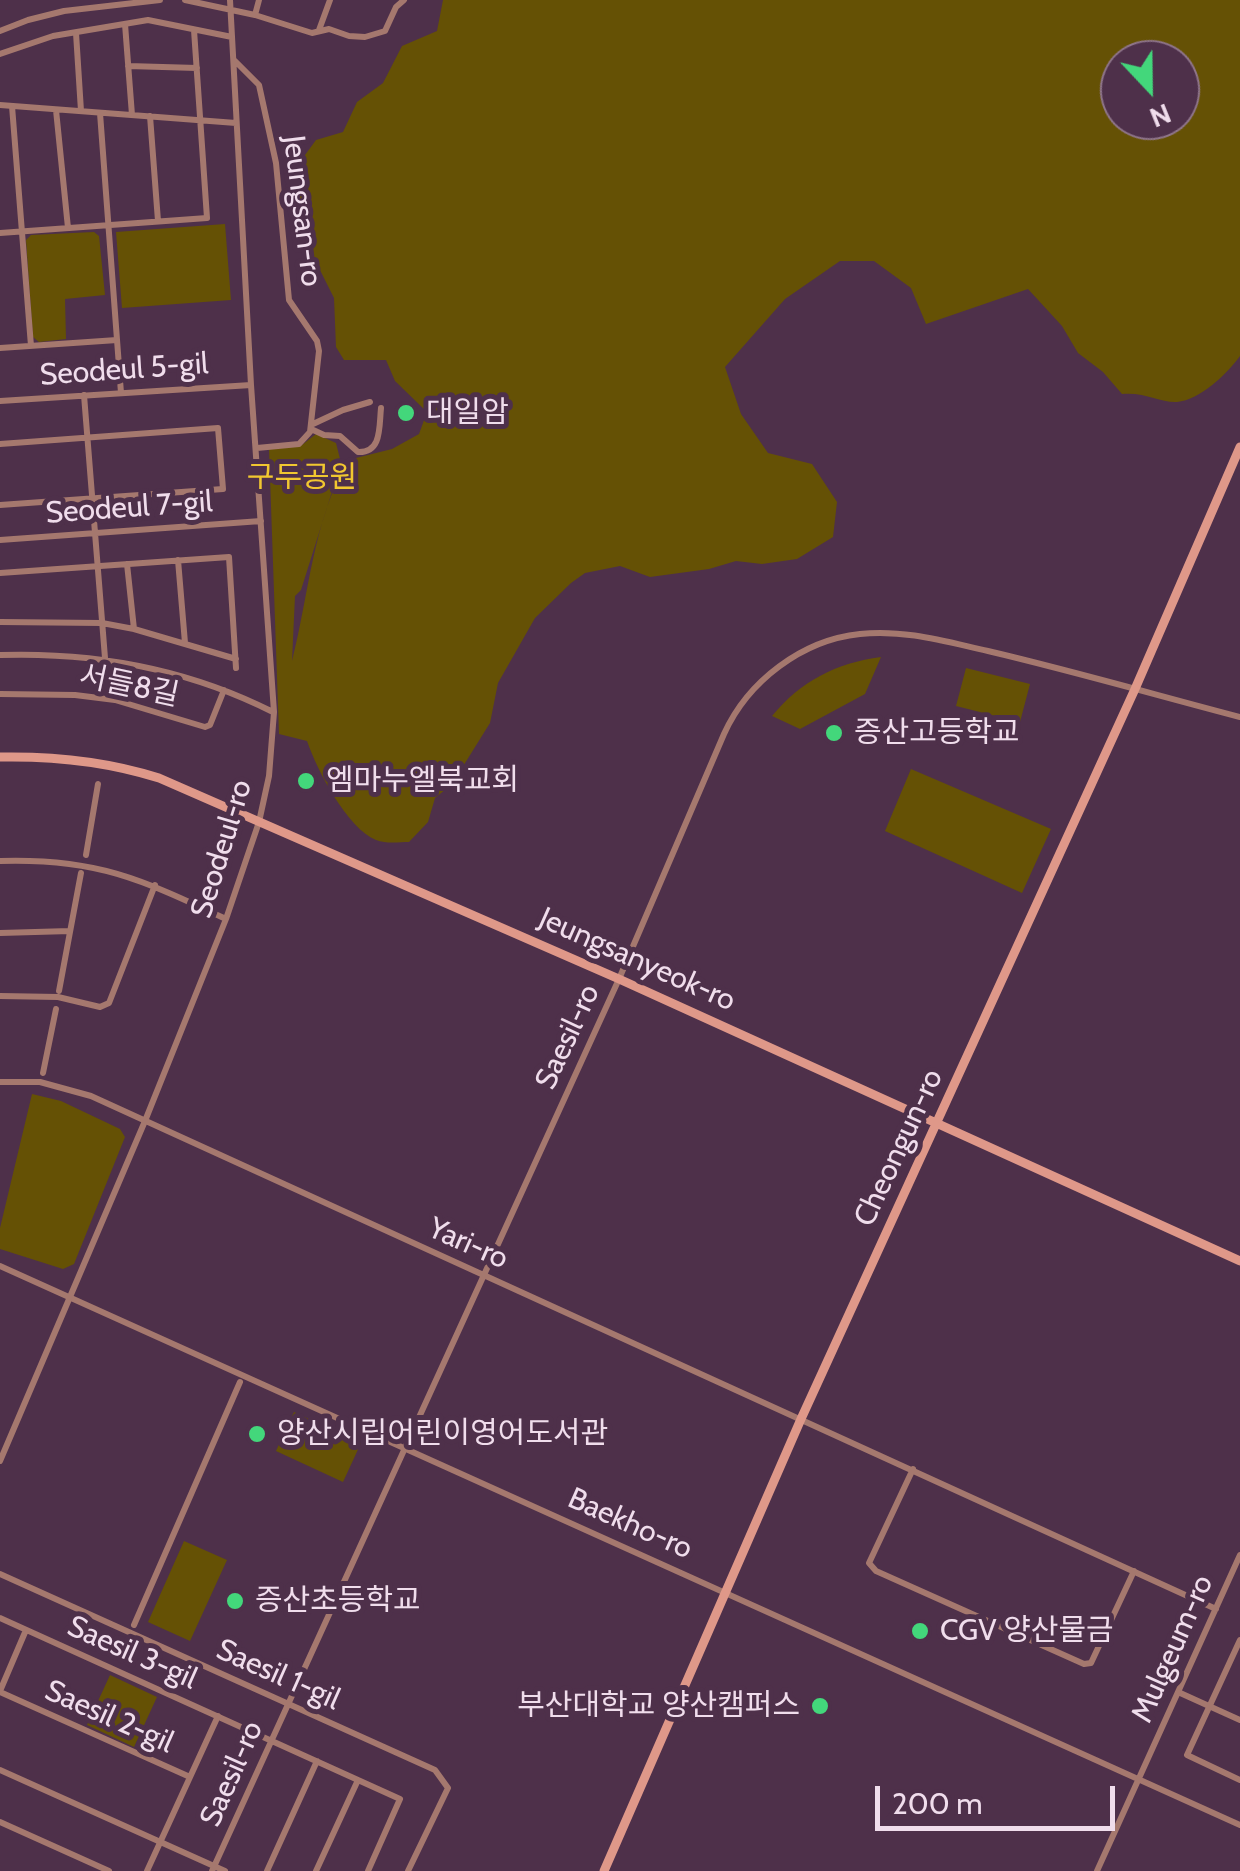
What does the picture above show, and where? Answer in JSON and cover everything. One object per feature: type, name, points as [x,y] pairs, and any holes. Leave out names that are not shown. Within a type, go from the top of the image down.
[{"type":"street","points":[[0,32],[64,11],[160,0]]},
{"type":"street","points":[[185,0],[230,4],[312,33],[329,29],[365,36],[385,30],[396,7],[404,0]]},
{"type":"street","points":[[254,15],[259,0]]},
{"type":"street","points":[[318,32],[330,0]]},
{"type":"street","points":[[230,4],[234,60]]},
{"type":"street","points":[[0,54],[53,36],[157,20],[232,37]]},
{"type":"street","points":[[81,24],[76,33],[81,111]]},
{"type":"street","points":[[126,24],[132,115]]},
{"type":"street","points":[[0,233],[207,218],[194,30]]},
{"type":"street","name":"Seodeul-ro","points":[[0,1462],[226,919],[259,822],[269,776],[274,712],[234,60]]},
{"type":"street","name":"Jeungsan-ro","points":[[234,60],[259,85],[276,163],[289,300],[317,340],[312,427]]},
{"type":"street","points":[[128,66],[196,68]]},
{"type":"street","points":[[0,105],[236,123]]},
{"type":"street","points":[[12,106],[31,346]]},
{"type":"street","points":[[56,110],[68,228]]},
{"type":"street","points":[[100,113],[121,393]]},
{"type":"street","points":[[150,116],[158,221]]},
{"type":"street","points":[[0,348],[117,340]]},
{"type":"street","name":"Seodeul 5-gil","points":[[0,401],[251,385]]},
{"type":"street","points":[[84,395],[105,658]]},
{"type":"street","points":[[257,448],[299,444],[312,427],[342,410],[370,402]]},
{"type":"street","points":[[312,427],[324,435],[340,436],[358,452],[368,452],[378,438],[381,408]]},
{"type":"street","points":[[0,444],[218,428],[222,488],[0,505]]},
{"type":"street","name":"Cheongun-ro","points":[[604,1871],[801,1419],[1135,689],[1240,447]]},
{"type":"street","name":"Seodeul 7-gil","points":[[0,540],[262,521]]},
{"type":"street","points":[[0,573],[229,557],[236,664],[185,643],[134,629],[102,624],[0,622]]},
{"type":"street","points":[[178,560],[185,643]]},
{"type":"street","points":[[128,564],[134,629]]},
{"type":"street","name":"Saesil-ro","points":[[213,1868],[620,979],[728,725],[760,683],[804,650],[859,634],[899,633],[1023,659],[1240,718]]},
{"type":"street","name":"서들8길","points":[[0,655],[45,654],[140,664],[224,690],[274,712]]},
{"type":"street","name":"서들8길","points":[[0,694],[115,700],[204,727],[210,725],[224,690]]},
{"type":"street","name":"Jeungsanyeok-ro","points":[[0,757],[66,759],[126,768],[159,778],[620,979],[1240,1261]]},
{"type":"street","points":[[86,855],[98,784]]},
{"type":"street","points":[[0,861],[47,860],[127,874],[226,919]]},
{"type":"street","points":[[59,991],[82,873]]},
{"type":"street","points":[[0,996],[58,997],[100,1007],[109,1003],[155,885]]},
{"type":"street","points":[[0,932],[70,931]]},
{"type":"street","points":[[43,1073],[56,1008]]},
{"type":"street","name":"Yari-ro","points":[[0,1082],[40,1082],[63,1087],[144,1121],[1216,1609]]},
{"type":"street","name":"Baekho-ro","points":[[0,1266],[1240,1825]]},
{"type":"street","points":[[134,1625],[240,1382]]},
{"type":"street","points":[[913,1469],[869,1563],[907,1585],[1084,1664],[1092,1662],[1134,1570]]},
{"type":"street","name":"Mulgeum-ro","points":[[1097,1871],[1240,1555]]},
{"type":"street","name":"Saesil 1-gil","points":[[0,1574],[435,1770],[448,1788],[408,1871]]},
{"type":"street","name":"Saesil 3-gil","points":[[0,1618],[400,1799],[368,1871]]},
{"type":"street","name":"Saesil 3-gil","points":[[0,1692],[26,1630]]},
{"type":"street","points":[[1240,1640],[1237,1656],[1188,1756],[1240,1780]]},
{"type":"street","name":"Saesil 2-gil","points":[[0,1692],[190,1778],[147,1871]]},
{"type":"street","points":[[1178,1692],[1240,1720]]},
{"type":"street","name":"Saesil 3-gil","points":[[190,1778],[218,1716]]},
{"type":"street","points":[[267,1871],[317,1761]]},
{"type":"street","points":[[0,1770],[225,1871]]},
{"type":"street","points":[[316,1871],[358,1780]]},
{"type":"street","points":[[0,1822],[109,1871]]},
{"type":"green space","name":"구두공원","points":[[443,0],[1240,0],[1240,356],[1228,370],[1204,391],[1186,400],[1171,402],[1122,394],[1103,372],[1078,353],[1062,326],[1028,289],[926,324],[911,288],[874,261],[840,261],[785,299],[725,367],[741,414],[768,453],[812,464],[837,502],[833,537],[797,559],[762,564],[736,561],[650,577],[620,566],[585,573],[571,583],[535,618],[498,683],[490,723],[452,784],[435,798],[428,822],[409,842],[380,841],[354,824],[334,797],[307,741],[279,734],[269,449],[302,445],[316,434],[336,443],[341,463],[327,507],[348,460],[392,449],[419,434],[427,412],[395,381],[386,360],[344,360],[336,347],[334,298],[313,256],[298,207],[305,155],[316,140],[343,132],[357,102],[383,83],[402,46],[437,31]],"holes":[[[326,510],[292,661],[295,596],[301,590]]]},
{"type":"green space","points":[[225,224],[231,300],[122,308],[116,232]]},
{"type":"green space","points":[[94,232],[99,236],[105,295],[65,299],[66,339],[39,342],[33,337],[26,240],[31,235]]},
{"type":"green space","points":[[881,657],[865,694],[800,729],[772,716],[820,676]]},
{"type":"green space","points":[[966,668],[1030,684],[1020,722],[956,706]]},
{"type":"green space","points":[[911,769],[1051,829],[1022,893],[885,831]]},
{"type":"green space","points":[[32,1094],[61,1101],[120,1129],[125,1137],[74,1264],[63,1269],[0,1249],[0,1228]]},
{"type":"green space","points":[[294,1412],[361,1443],[343,1482],[276,1451]]},
{"type":"green space","points":[[184,1541],[227,1560],[190,1641],[148,1622]]},
{"type":"green space","points":[[110,1675],[157,1697],[134,1747],[87,1725]]},
{"type":"place","name":"대일암","points":[[406,413]]},
{"type":"place","name":"증산고등학교","points":[[834,733]]},
{"type":"place","name":"엠마누엘북교회","points":[[306,781]]},
{"type":"place","name":"양산시립어린이영어도서관","points":[[257,1434]]},
{"type":"place","name":"증산초등학교","points":[[235,1601]]},
{"type":"place","name":"CGV 양산물금","points":[[920,1631]]},
{"type":"place","name":"부산대학교 양산캠퍼스","points":[[820,1706]]}]
